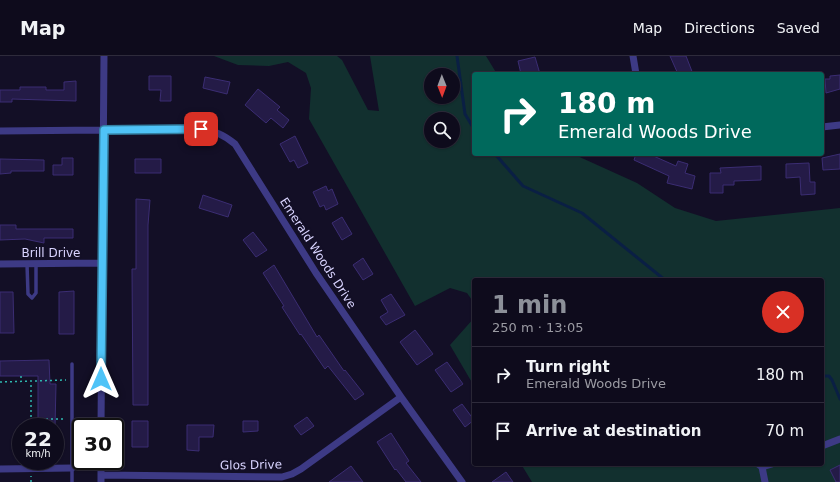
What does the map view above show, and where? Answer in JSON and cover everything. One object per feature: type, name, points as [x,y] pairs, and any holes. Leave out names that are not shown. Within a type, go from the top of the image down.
[{"type":"street","points":[[101,418],[104,56]]},
{"type":"street","points":[[633,56],[636,72]]},
{"type":"street","points":[[824,127],[840,125]]},
{"type":"street","name":"Emerald Woods Drive","points":[[0,131],[201,129],[216,131],[226,137],[235,144],[316,273],[401,397],[462,482]]},
{"type":"street","name":"Brill Drive","points":[[0,264],[102,263]]},
{"type":"street","name":"Glos Drive","points":[[101,478],[260,480],[282,477],[292,474],[401,397]]},
{"type":"street","points":[[824,445],[840,439]]},
{"type":"street","points":[[760,466],[765,482]]},
{"type":"street","points":[[0,469],[72,468]]},
{"type":"lane","points":[[27,264],[28,294],[32,298],[36,293],[36,264]]},
{"type":"lane","points":[[72,364],[72,418]]},
{"type":"lane","points":[[72,470],[72,482]]},
{"type":"path","points":[[21,376],[21,382]]},
{"type":"path","points":[[0,382],[72,380]]},
{"type":"path","points":[[31,382],[31,418]]},
{"type":"path","points":[[64,419],[72,419]]},
{"type":"green space","points":[[214,56],[337,56],[342,60],[368,110],[379,111],[370,56],[486,56],[496,72],[472,72],[472,156],[577,156],[637,183],[675,208],[716,221],[840,208],[840,482],[532,482],[522,466],[824,466],[824,278],[472,278],[472,300],[467,293],[450,288],[415,306],[309,119],[311,88],[306,73],[288,62],[269,66],[238,65]]},
{"type":"green space","points":[[472,320],[472,383],[450,345]]},
{"type":"building","points":[[670,56],[686,56],[692,72],[677,72]]},
{"type":"building","points":[[535,57],[539,72],[521,72],[518,61]]},
{"type":"building","points":[[840,75],[840,89],[826,93],[825,79],[830,79],[830,76]]},
{"type":"building","points":[[149,76],[171,76],[171,101],[160,101],[161,90],[149,90]]},
{"type":"building","points":[[205,77],[230,82],[227,94],[203,88]]},
{"type":"building","points":[[76,81],[76,101],[12,99],[12,102],[0,102],[0,90],[20,90],[20,87],[46,87],[46,90],[64,90],[64,82]]},
{"type":"building","points":[[258,89],[280,107],[277,110],[289,120],[283,128],[271,118],[266,123],[245,105]]},
{"type":"building","points":[[295,136],[308,163],[298,168],[294,160],[290,162],[280,144]]},
{"type":"building","points":[[840,154],[840,169],[823,170],[822,158]]},
{"type":"building","points":[[635,156],[654,156],[676,166],[678,161],[688,164],[685,173],[695,176],[692,189],[667,183],[669,176],[634,160]]},
{"type":"building","points":[[62,158],[73,158],[73,175],[53,175],[53,165],[62,165]]},
{"type":"building","points":[[0,159],[44,160],[44,171],[11,171],[11,173],[0,174]]},
{"type":"building","points":[[135,159],[161,159],[161,173],[135,173]]},
{"type":"building","points":[[809,163],[810,182],[815,182],[815,194],[801,195],[800,177],[786,178],[786,164]]},
{"type":"building","points":[[761,166],[761,180],[734,181],[734,185],[723,185],[723,193],[710,193],[710,173],[721,173],[720,168]]},
{"type":"building","points":[[326,186],[328,191],[332,189],[338,204],[326,210],[324,205],[320,207],[313,192]]},
{"type":"building","points":[[203,195],[232,205],[228,217],[199,208]]},
{"type":"building","points":[[136,199],[150,200],[148,225],[148,405],[133,405],[132,269],[136,269]]},
{"type":"building","points":[[342,217],[352,234],[342,240],[332,223]]},
{"type":"building","points":[[0,225],[16,225],[16,229],[73,229],[73,238],[44,238],[44,243],[25,239],[0,240]]},
{"type":"building","points":[[253,232],[267,250],[256,257],[243,240]]},
{"type":"building","points":[[363,258],[373,274],[363,280],[353,265]]},
{"type":"building","points":[[274,265],[317,337],[319,335],[344,371],[345,370],[364,394],[355,400],[328,366],[325,369],[282,307],[284,306],[263,273]]},
{"type":"building","points":[[74,291],[74,334],[59,334],[59,292]]},
{"type":"building","points":[[0,292],[13,292],[14,333],[0,333]]},
{"type":"building","points":[[391,294],[405,315],[386,325],[380,317],[388,312],[381,300]]},
{"type":"building","points":[[415,330],[433,354],[417,365],[400,342]]},
{"type":"building","points":[[49,360],[50,384],[56,384],[55,418],[38,418],[38,376],[0,376],[0,361]]},
{"type":"building","points":[[447,362],[463,384],[451,392],[435,370]]},
{"type":"building","points":[[462,404],[472,417],[472,422],[465,427],[453,410]]},
{"type":"building","points":[[307,417],[314,426],[301,435],[294,426]]},
{"type":"building","points":[[132,421],[148,421],[148,447],[132,447]]},
{"type":"building","points":[[243,421],[258,421],[258,431],[243,432]]},
{"type":"building","points":[[187,425],[214,425],[213,437],[199,437],[199,451],[187,450]]},
{"type":"building","points":[[391,433],[409,461],[406,463],[421,482],[406,482],[396,469],[395,470],[377,442]]},
{"type":"building","points":[[840,465],[840,482],[836,482],[830,470]]},
{"type":"building","points":[[351,466],[363,482],[329,482]]},
{"type":"building","points":[[506,472],[513,482],[492,482]]},
{"type":"waterway","points":[[457,56],[465,114],[472,126]]},
{"type":"waterway","points":[[497,156],[523,186],[582,213],[663,278]]},
{"type":"waterway","points":[[824,376],[829,376],[832,380],[840,399]]},
{"type":"route","points":[[101,379],[104,130],[201,129]]}]
